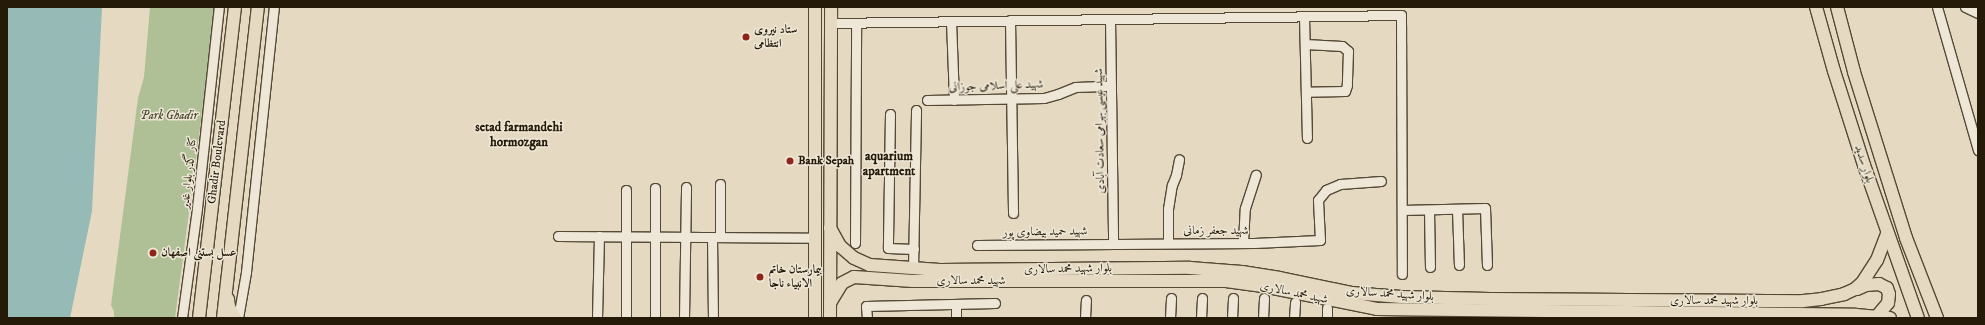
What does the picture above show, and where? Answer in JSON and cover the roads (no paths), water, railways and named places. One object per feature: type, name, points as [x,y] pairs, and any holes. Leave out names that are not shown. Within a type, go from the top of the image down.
[{"type":"main road","name":"Ghadir Boulevard","points":[[199,318],[235,7]]},
{"type":"main road","name":"Ghadir Boulevard","points":[[223,318],[258,7]]},
{"type":"main road","points":[[815,7],[815,318]]},
{"type":"main road","points":[[830,318],[831,7]]},
{"type":"main road","name":"بلوار سدید","points":[[1816,7],[1834,71],[1887,234],[1918,318]]},
{"type":"main road","name":"بلوار سدید","points":[[1837,7],[1854,72],[1906,238],[1937,318]]},
{"type":"main road","name":"بلوار شهید محمد سالاری","points":[[830,228],[840,246],[854,258],[870,265],[913,275],[1190,268],[1272,277],[1352,293],[1401,297],[1453,299],[1803,301],[1837,297],[1855,289],[1862,282],[1877,260],[1887,234]]},
{"type":"main road","name":"شهید محمد سالاری","points":[[830,303],[842,283],[854,277],[913,275],[1226,281],[1263,286],[1377,309],[1541,310],[1877,316],[1890,318]]},
{"type":"main road","points":[[1855,289],[1873,284],[1879,284],[1887,288],[1889,294],[1888,303],[1877,316]]},
{"type":"main road","points":[[226,292],[229,307],[235,318]]},
{"type":"street","name":"کنار گذر بلوار غدیر","points":[[182,318],[197,208],[218,7]]},
{"type":"street","points":[[238,318],[247,264],[274,7]]},
{"type":"street","points":[[1938,7],[1978,150]]},
{"type":"street","points":[[1965,7],[1978,13]]},
{"type":"street","points":[[831,23],[1401,15],[1403,112],[1402,274]]},
{"type":"street","points":[[1304,17],[1307,138]]},
{"type":"street","name":"شهید عیسی بهرامی سعادت آبادی","points":[[1110,19],[1113,244]]},
{"type":"street","points":[[1010,20],[1013,213]]},
{"type":"street","points":[[951,21],[954,100]]},
{"type":"street","points":[[855,243],[856,23]]},
{"type":"street","points":[[1305,44],[1342,46],[1348,51],[1347,85],[1344,91],[1306,92]]},
{"type":"street","name":"شهید علی اسلامی جوزانی","points":[[927,100],[1051,96],[1079,86],[1111,86]]},
{"type":"street","points":[[913,275],[916,110]]},
{"type":"street","points":[[890,114],[888,248],[914,249]]},
{"type":"street","points":[[1168,243],[1168,209],[1172,185],[1176,175],[1179,159]]},
{"type":"street","points":[[1243,242],[1245,208],[1256,175]]},
{"type":"street","name":"شهید جعفر زمانی","points":[[1113,244],[1320,240],[1318,200],[1326,190],[1340,184],[1381,182]]},
{"type":"street","points":[[712,318],[720,184]]},
{"type":"street","points":[[684,318],[684,237],[686,187]]},
{"type":"street","points":[[655,188],[655,318]]},
{"type":"street","points":[[626,190],[626,318]]},
{"type":"street","points":[[1402,210],[1486,208],[1487,265]]},
{"type":"street","points":[[1457,209],[1459,265]]},
{"type":"street","points":[[1429,210],[1430,267]]},
{"type":"street","points":[[558,236],[814,238]]},
{"type":"street","points":[[597,318],[599,236]]},
{"type":"street","name":"شهید حمید بیضاوی پور","points":[[977,245],[1113,244]]},
{"type":"street","points":[[1170,318],[1171,298]]},
{"type":"street","points":[[1201,318],[1202,298]]},
{"type":"street","points":[[1232,318],[1233,298]]},
{"type":"street","points":[[1263,318],[1264,298]]},
{"type":"street","points":[[1085,318],[1086,300]]},
{"type":"street","points":[[1294,318],[1295,302]]},
{"type":"street","points":[[866,318],[866,306],[995,303]]},
{"type":"street","points":[[956,304],[956,318]]},
{"type":"street","points":[[1327,308],[1327,318]]},
{"type":"street","points":[[1462,310],[1479,318]]},
{"type":"street","points":[[1526,318],[1541,310]]},
{"type":"water","points":[[7,7],[102,7],[92,211],[70,318],[7,318]]},
{"type":"place","name":"ستاد نیروی انتظامی","points":[[746,37]]},
{"type":"place","name":"Bank Sepah","points":[[790,161]]},
{"type":"place","name":"عسل بستنی اصفهان","points":[[153,253]]},
{"type":"place","name":"بیمارستان خاتم الانبیاء ناجا","points":[[760,277]]},
{"type":"district","name":"setad farmandehi hormozgan","points":[[519,136]]},
{"type":"district","name":"aquarium apartment","points":[[889,164]]},
{"type":"park label","name":"Park Ghadir","points":[[169,116]]}]
